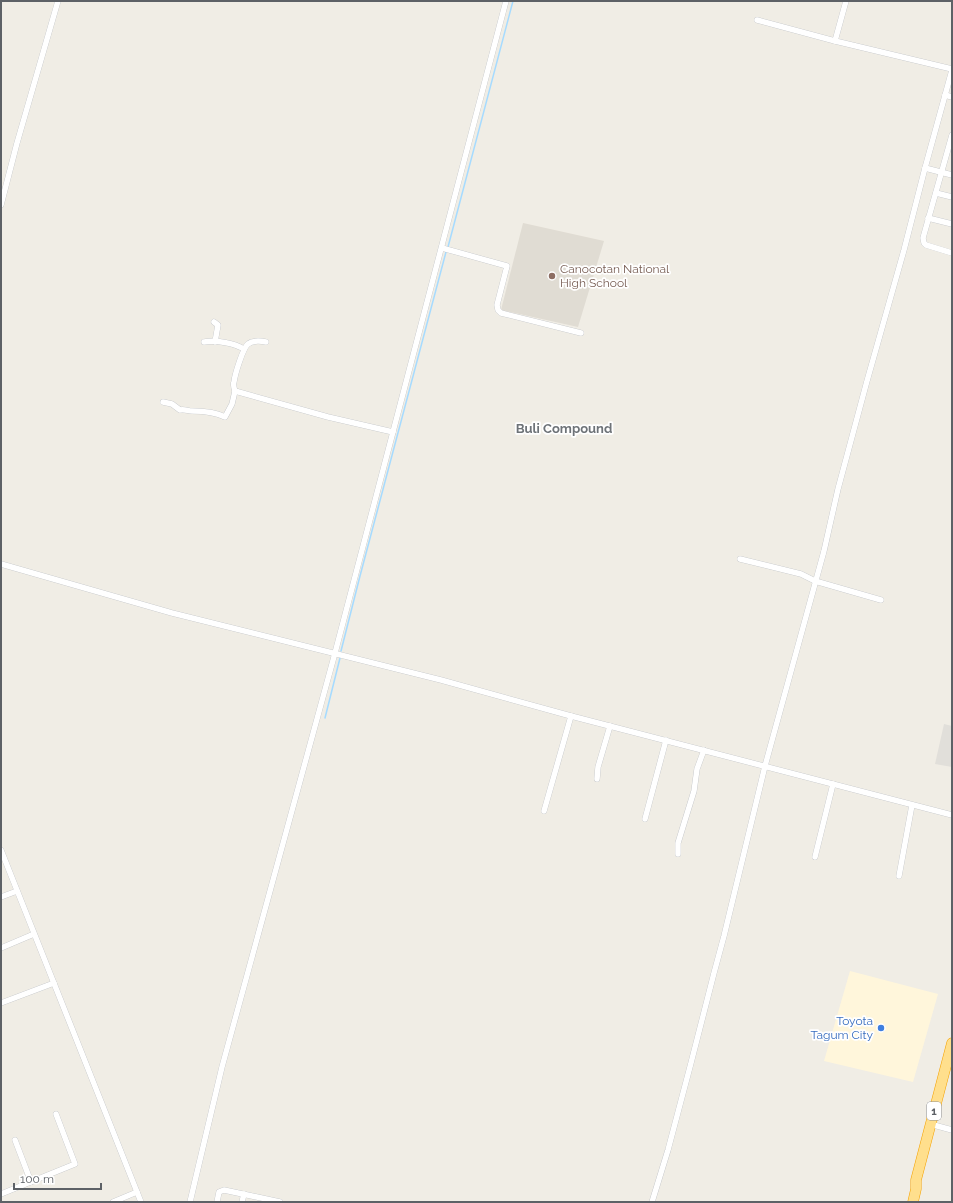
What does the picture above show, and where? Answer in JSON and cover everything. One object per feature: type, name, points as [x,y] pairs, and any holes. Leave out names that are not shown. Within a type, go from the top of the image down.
[{"type":"highway","name":"1","points":[[913,1202],[916,1189],[916,1180],[952,1043]]},
{"type":"highway","name":"1","points":[[907,1202],[911,1188],[916,1180]]},
{"type":"street","points":[[1,205],[17,143],[58,1]]},
{"type":"street","points":[[190,1202],[222,1067],[335,653],[506,1]]},
{"type":"street","points":[[835,41],[846,1]]},
{"type":"street","points":[[652,1202],[674,1130],[724,936],[765,766],[867,381],[906,244],[952,69],[835,41],[757,20]]},
{"type":"street","points":[[945,95],[952,97]]},
{"type":"street","points":[[952,135],[950,148],[923,238],[924,243],[929,246],[952,253]]},
{"type":"street","points":[[925,168],[952,175]]},
{"type":"street","points":[[936,193],[952,197]]},
{"type":"street","points":[[928,218],[952,224]]},
{"type":"street","points":[[442,248],[507,266],[497,305],[498,310],[501,313],[581,333]]},
{"type":"street","points":[[214,322],[218,325],[215,342]]},
{"type":"street","points":[[204,342],[210,341],[238,345],[244,349]]},
{"type":"street","points":[[163,402],[172,404],[180,410],[198,410],[225,417],[232,404],[235,391],[233,382],[244,349],[248,344],[253,342],[266,342]]},
{"type":"street","points":[[235,391],[328,417],[393,432]]},
{"type":"street","points":[[740,560],[801,574],[815,581],[880,600]]},
{"type":"street","points":[[1,564],[172,613],[440,680],[571,716],[952,815]]},
{"type":"street","points":[[544,811],[571,716]]},
{"type":"street","points":[[597,779],[600,761],[610,726]]},
{"type":"street","points":[[645,819],[666,740]]},
{"type":"street","points":[[678,854],[678,843],[694,790],[697,769],[704,750]]},
{"type":"street","points":[[815,857],[833,784]]},
{"type":"street","points":[[899,876],[912,805]]},
{"type":"street","points":[[1,850],[141,1202]]},
{"type":"street","points":[[1,897],[17,891]]},
{"type":"street","points":[[1,948],[34,934]]},
{"type":"street","points":[[1,1003],[54,983]]},
{"type":"street","points":[[1,1194],[75,1164],[56,1114]]},
{"type":"street","points":[[930,1124],[952,1130]]},
{"type":"street","points":[[15,1140],[31,1182]]},
{"type":"street","points":[[216,1202],[220,1192],[224,1190],[269,1201],[280,1202]]},
{"type":"street","points":[[113,1202],[137,1192]]},
{"type":"street","points":[[242,1202],[244,1194]]},
{"type":"shaded area","name":"Canocotan National High School","points":[[523,223],[604,241],[578,327],[501,310]]},
{"type":"shaded area","points":[[944,724],[952,726],[952,767],[935,764]]},
{"type":"shaded area","name":"Toyota Tagum City","points":[[850,971],[938,994],[913,1082],[824,1061]]},
{"type":"waterway","points":[[448,247],[513,1]]},
{"type":"waterway","points":[[341,651],[446,252]]},
{"type":"waterway","points":[[325,718],[340,658]]},
{"type":"place","name":"Canocotan National High School","points":[[552,276]]},
{"type":"place","name":"Toyota Tagum City","points":[[881,1028]]},
{"type":"district","name":"Buli Compound","points":[[564,428]]}]
